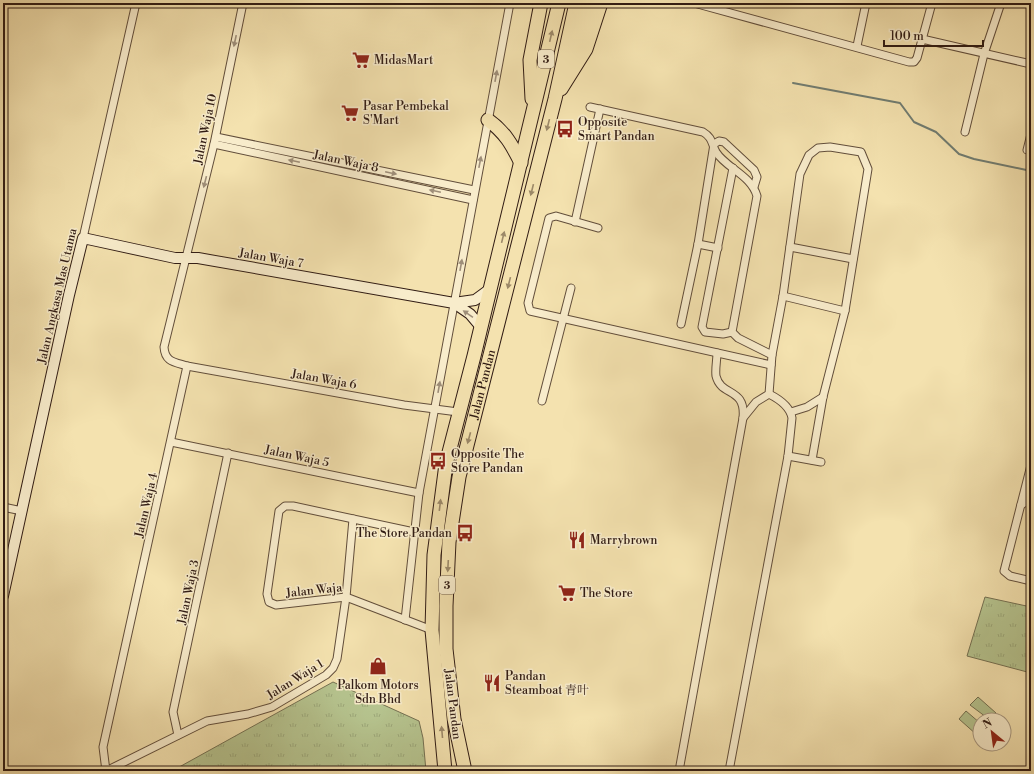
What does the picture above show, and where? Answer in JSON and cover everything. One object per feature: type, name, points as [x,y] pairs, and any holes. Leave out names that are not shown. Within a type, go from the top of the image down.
[{"type":"highway","points":[[532,115],[530,60],[540,3]]},
{"type":"highway","name":"Jalan Pandan","points":[[445,771],[432,630],[434,555],[446,464],[458,412],[481,327],[559,3]]},
{"type":"highway","name":"Jalan Pandan","points":[[465,771],[454,719],[446,648],[449,542],[459,478],[555,98],[576,3]]},
{"type":"highway","points":[[555,98],[576,50],[589,3]]},
{"type":"highway","points":[[555,98],[586,49],[601,3]]},
{"type":"highway","points":[[488,120],[499,128],[509,140],[521,163]]},
{"type":"street","name":"Jalan Angkasa Mas Utama","points":[[3,596],[136,3]]},
{"type":"street","name":"Jalan Waja 10","points":[[185,258],[215,140],[243,3]]},
{"type":"street","points":[[405,620],[419,493],[436,409],[474,190],[510,3]]},
{"type":"street","points":[[694,3],[857,46],[909,62],[914,62],[917,58],[932,3]]},
{"type":"street","points":[[857,46],[866,3]]},
{"type":"street","points":[[965,132],[984,54],[1001,3]]},
{"type":"street","points":[[922,38],[1031,64]]},
{"type":"street","points":[[590,107],[703,132],[710,136],[716,152],[754,187],[757,196],[732,332]]},
{"type":"street","points":[[575,222],[600,109]]},
{"type":"street","points":[[1027,150],[1031,134]]},
{"type":"street","name":"Jalan Waja 8","points":[[215,140],[474,190]]},
{"type":"street","name":"Jalan Waja 8","points":[[215,140],[473,200]]},
{"type":"street","points":[[714,144],[719,141],[724,142],[754,170],[757,177],[754,187]]},
{"type":"street","points":[[681,324],[698,244],[714,144]]},
{"type":"street","points":[[769,394],[772,355],[783,296],[800,174],[809,155],[818,148],[830,147],[861,152],[868,169],[845,311],[823,397],[812,460]]},
{"type":"street","points":[[732,332],[723,334],[705,332],[702,328],[733,168]]},
{"type":"street","points":[[598,228],[556,216],[549,218],[528,304],[530,311],[771,365]]},
{"type":"street","name":"Jalan Waja 7","points":[[83,238],[185,258],[198,258],[454,303],[475,300],[490,289]]},
{"type":"street","points":[[698,244],[718,248]]},
{"type":"street","points":[[790,247],[853,259]]},
{"type":"street","points":[[185,258],[164,347],[165,355],[170,361],[187,366]]},
{"type":"street","points":[[542,401],[571,288]]},
{"type":"street","points":[[783,296],[845,311]]},
{"type":"street","name":"Jalan Waja 7","points":[[454,303],[470,314],[481,327]]},
{"type":"street","points":[[732,332],[738,338],[772,355]]},
{"type":"street","points":[[678,771],[743,418],[744,406],[742,400],[724,387],[716,376],[717,353]]},
{"type":"street","name":"Jalan Waja 6","points":[[187,366],[458,412]]},
{"type":"street","name":"Jalan Waja 4","points":[[106,771],[103,746],[187,366]]},
{"type":"street","points":[[743,418],[756,402],[769,394]]},
{"type":"street","points":[[729,771],[788,456],[791,412],[780,400],[769,394]]},
{"type":"street","points":[[791,412],[807,407],[823,397]]},
{"type":"street","name":"Jalan Waja 5","points":[[171,442],[419,493]]},
{"type":"street","name":"Jalan Waja 3","points":[[178,735],[173,712],[228,453]]},
{"type":"street","points":[[788,456],[821,462]]},
{"type":"street","points":[[1031,465],[1004,571],[1010,576],[1031,581]]},
{"type":"street","points":[[1021,505],[1031,499]]},
{"type":"street","points":[[3,506],[22,511]]},
{"type":"street","name":"Jalan Waja","points":[[353,519],[294,506],[285,506],[279,511],[267,594],[269,602],[276,605],[346,597],[432,630]]},
{"type":"street","points":[[353,519],[414,532]]},
{"type":"street","name":"Jalan Waja 1","points":[[106,771],[207,721],[248,714],[272,707],[326,675],[333,668],[336,659],[346,597],[353,519]]},
{"type":"green space","points":[[985,597],[1031,607],[1031,673],[967,656]]},
{"type":"green space","points":[[333,682],[419,721],[423,738],[426,771],[172,771]]},
{"type":"green space","points":[[978,697],[995,712],[979,712],[970,705]]},
{"type":"green space","points":[[966,711],[972,716],[972,731],[959,719]]},
{"type":"waterway","points":[[793,83],[900,103],[914,122],[936,132],[959,154],[974,159],[1031,171]]},
{"type":"place","name":"MidasMart","points":[[361,60]]},
{"type":"place","name":"Pasar Pembekal S'Mart","points":[[350,113]]},
{"type":"place","name":"Opposite Smart Pandan","points":[[565,129]]},
{"type":"place","name":"Opposite The Store Pandan","points":[[438,461]]},
{"type":"place","name":"The Store Pandan","points":[[465,533]]},
{"type":"place","name":"Marrybrown","points":[[577,540]]},
{"type":"place","name":"The Store","points":[[567,593]]},
{"type":"place","name":"Palkom Motors Sdn Bhd","points":[[378,666]]},
{"type":"place","name":"Pandan Steamboat 青叶","points":[[492,683]]}]
